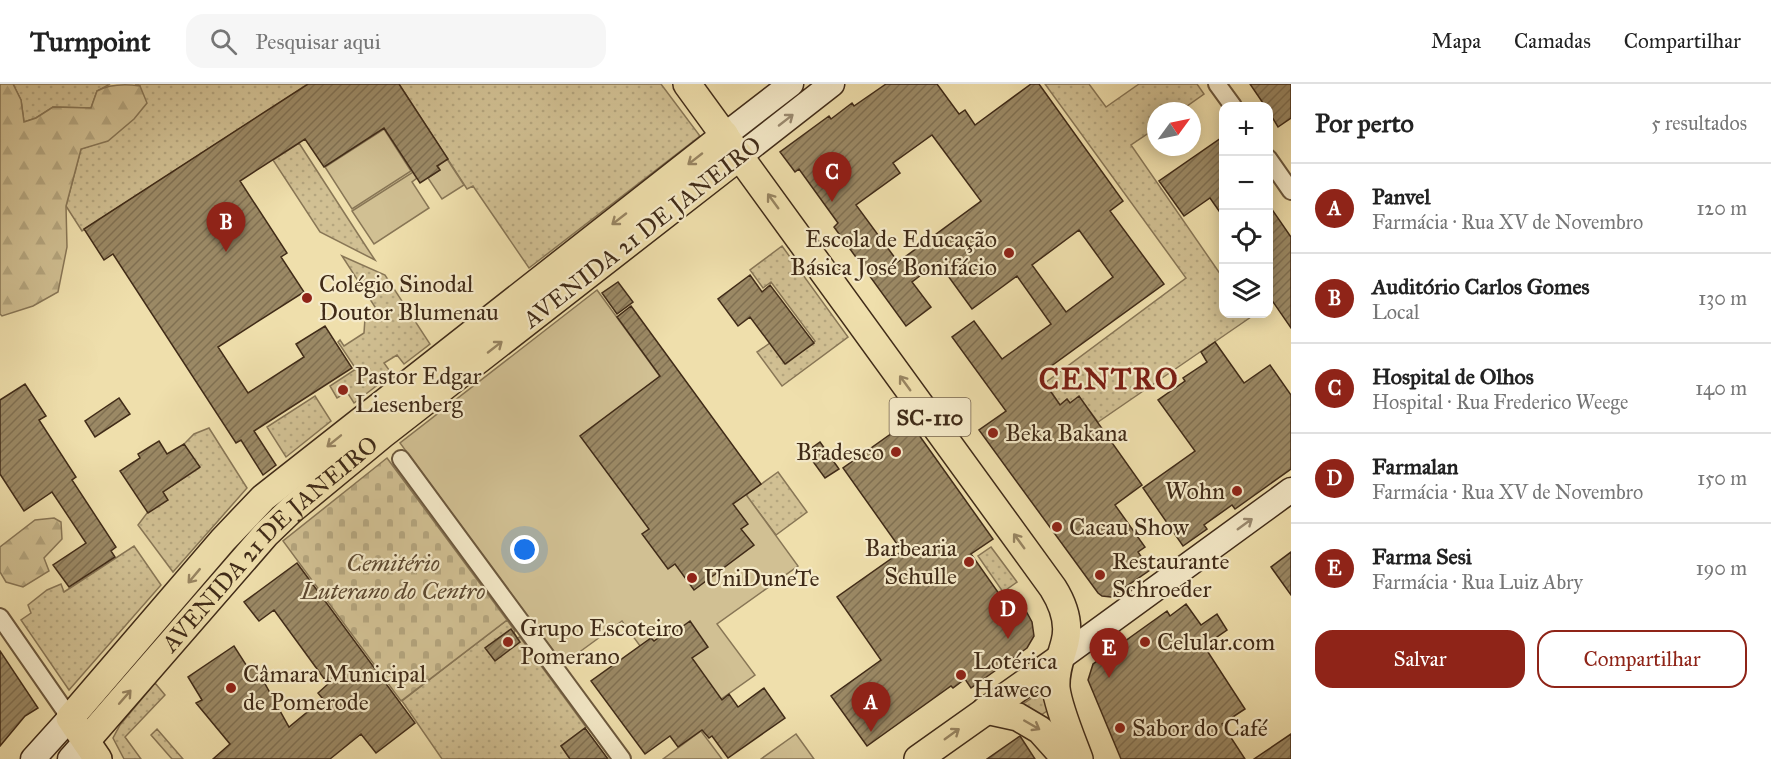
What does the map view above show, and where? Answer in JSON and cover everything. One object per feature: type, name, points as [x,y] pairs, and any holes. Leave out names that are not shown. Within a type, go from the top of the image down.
[{"type":"main road","name":"SC-110","points":[[687,84],[1053,588],[1060,601],[1066,629],[1059,659]]},
{"type":"main road","name":"AVENIDA 21 DE JANEIRO","points":[[85,753],[266,534],[291,510],[732,146],[791,84]]},
{"type":"main road","name":"AVENIDA 21 DE JANEIRO","points":[[33,759],[223,540],[263,498],[732,146],[827,86]]},
{"type":"main road","points":[[918,759],[1291,490]]},
{"type":"main road","points":[[1059,659],[1056,691],[1079,759]]},
{"type":"main road","points":[[986,710],[1018,717],[1040,730],[1066,759]]},
{"type":"main road","points":[[70,718],[85,753]]},
{"type":"street","points":[[1217,84],[1230,102]]},
{"type":"street","points":[[1273,164],[1291,191]]},
{"type":"street","points":[[401,459],[622,759]]},
{"type":"street","points":[[0,617],[70,718]]},
{"type":"green space","points":[[0,84],[13,84],[21,100],[24,122],[36,118],[53,107],[91,108],[97,91],[113,86],[140,86],[147,103],[134,119],[108,141],[81,149],[66,206],[67,247],[58,292],[33,306],[2,316],[0,314]]},
{"type":"green space","points":[[13,84],[110,84],[97,91],[91,108],[53,107],[36,118],[24,122],[21,100]]},
{"type":"green space","points":[[135,84],[308,84],[82,231],[66,206],[81,149],[108,140],[140,86]]},
{"type":"green space","points":[[399,84],[661,84],[700,136],[529,268],[473,186],[467,189]]},
{"type":"green space","points":[[1045,84],[1089,84],[1106,107],[1139,84],[1197,84],[1204,94],[1193,102],[1147,102],[1147,134],[1131,145],[1219,272],[1219,318],[1250,318],[1098,422],[1079,397],[1070,403],[1067,399],[1060,405],[1045,383],[1186,278]]},
{"type":"green space","points":[[384,129],[411,171],[352,209],[325,167]]},
{"type":"green space","points":[[299,143],[375,260],[320,232],[273,160]]},
{"type":"green space","points":[[447,159],[464,185],[442,199],[428,178],[440,170],[438,166]]},
{"type":"green space","points":[[413,172],[417,178],[412,182],[429,208],[374,244],[352,211]]},
{"type":"green space","points":[[782,246],[848,337],[782,386],[757,352],[770,343],[786,364],[815,341],[771,282],[763,288],[750,270]]},
{"type":"green space","points":[[342,256],[385,275],[430,344],[404,364],[397,355],[384,363],[392,374],[354,403],[347,392],[337,398],[330,386],[356,369],[338,342],[340,340],[344,346],[364,333],[365,318],[377,310]]},
{"type":"green space","points":[[597,290],[798,566],[717,624],[755,675],[693,719],[622,621],[563,664],[400,443]]},
{"type":"green space","points":[[315,396],[331,421],[286,457],[267,427]]},
{"type":"green space","points":[[209,428],[247,488],[173,572],[138,525],[163,492],[199,468],[184,444],[194,434]]},
{"type":"green space","name":"Cemitério Luterano do Centro","points":[[387,458],[507,620],[401,701],[283,541]]},
{"type":"green space","points":[[778,472],[807,512],[776,535],[746,495]]},
{"type":"green space","points":[[54,518],[61,522],[62,539],[44,558],[49,571],[23,587],[6,582],[0,572],[0,547],[35,520]]},
{"type":"green space","points":[[134,546],[161,585],[69,690],[21,620],[31,613],[28,605],[47,590],[61,584],[64,592]]},
{"type":"green space","points":[[991,547],[1017,582],[1003,592],[978,556]]},
{"type":"green space","points":[[507,620],[517,638],[520,637],[586,727],[561,746],[570,759],[442,759],[402,701]]},
{"type":"green space","points":[[155,683],[165,695],[125,737],[141,759],[124,759],[113,738],[120,725]]},
{"type":"green space","points":[[1045,689],[1050,709],[1038,717],[1023,704]]},
{"type":"green space","points":[[157,729],[183,759],[172,759],[151,735]]},
{"type":"green space","points":[[701,731],[722,759],[663,759]]},
{"type":"green space","points":[[796,734],[814,759],[761,759]]},
{"type":"building","points":[[308,84],[399,84],[448,159],[437,166],[440,170],[420,183],[384,128],[324,167],[305,139],[240,181],[287,253],[281,257],[304,292],[218,347],[248,393],[304,357],[296,344],[325,326],[352,368],[254,431],[276,465],[263,475],[241,440],[236,443],[113,254],[104,260],[84,229]]},
{"type":"building","points":[[886,84],[937,84],[959,114],[965,110],[975,125],[1031,84],[1039,84],[1123,201],[1110,211],[1164,284],[1039,375],[1060,405],[1067,399],[1070,403],[1079,396],[1142,485],[1115,505],[1145,547],[1138,552],[1150,570],[1111,597],[1098,593],[979,430],[1006,411],[952,337],[974,321],[1002,359],[1051,324],[1017,276],[972,309],[938,262],[912,282],[931,307],[906,326],[834,227],[838,223],[799,169],[795,172],[780,152],[829,116],[831,119],[852,103],[854,106]],"holes":[[[932,135],[981,201],[898,262],[856,205],[900,173],[893,163]],[[1079,230],[1113,277],[1066,312],[1032,265]]]},
{"type":"building","points":[[1250,84],[1291,84],[1291,118],[1278,127],[1273,119],[1273,102],[1262,102]]},
{"type":"building","points":[[1219,139],[1219,211],[1210,198],[1184,216],[1159,181],[1195,156],[1201,156],[1201,152]]},
{"type":"building","points":[[1273,211],[1291,237],[1291,328],[1273,302]]},
{"type":"building","points":[[750,275],[762,292],[770,285],[814,343],[785,364],[750,317],[738,326],[718,299]]},
{"type":"building","points":[[618,282],[633,302],[617,314],[602,293]]},
{"type":"building","points":[[631,306],[761,484],[733,504],[748,524],[741,529],[754,545],[694,590],[675,564],[668,569],[642,534],[649,529],[580,436],[660,376],[617,317]]},
{"type":"building","points":[[1215,342],[1244,383],[1270,365],[1291,395],[1291,469],[1235,509],[1232,505],[1204,525],[1207,529],[1183,546],[1143,488],[1195,451],[1158,400],[1185,381],[1183,378],[1207,362],[1201,352]]},
{"type":"building","points":[[25,384],[46,416],[39,420],[76,477],[72,480],[116,547],[111,551],[115,557],[69,587],[53,565],[86,543],[52,492],[24,511],[0,474],[0,400]]},
{"type":"building","points":[[119,398],[130,414],[95,437],[85,421]]},
{"type":"building","points":[[909,421],[993,539],[971,554],[1009,608],[1020,600],[1032,622],[1034,636],[1027,648],[971,688],[965,679],[953,688],[951,686],[867,746],[831,696],[881,660],[837,597],[902,551],[843,468]]},
{"type":"building","points":[[159,441],[167,454],[184,444],[200,467],[163,492],[168,500],[148,513],[120,471],[140,458],[138,454]]},
{"type":"building","points":[[820,442],[839,469],[825,478],[806,452]]},
{"type":"building","points":[[1291,552],[1291,595],[1271,567]]},
{"type":"building","points":[[297,563],[415,723],[376,753],[361,734],[330,759],[213,759],[230,744],[196,703],[202,700],[188,677],[234,646],[248,668],[254,664],[289,727],[323,699],[318,693],[328,684],[274,610],[259,621],[244,602]]},
{"type":"building","points":[[1186,604],[1201,625],[1217,614],[1227,630],[1204,646],[1245,709],[1222,724],[1245,759],[1121,759],[1088,680],[1093,664],[1167,611],[1170,616]]},
{"type":"building","points":[[690,621],[708,647],[692,658],[722,700],[729,694],[738,707],[764,688],[785,718],[728,758],[712,736],[709,738],[702,730],[678,747],[670,736],[645,754],[591,681],[651,638],[654,641],[676,625],[679,629]]},
{"type":"building","points":[[511,629],[520,642],[495,661],[485,648]]},
{"type":"building","points":[[0,651],[38,708],[25,716],[0,746]]},
{"type":"building","points":[[585,728],[608,759],[570,759],[561,746]]},
{"type":"building","points":[[1291,734],[1291,759],[1254,759]]},
{"type":"building","points":[[1020,736],[1035,759],[987,759]]},
{"type":"place","name":"Hospital de Olhos","points":[[832,202]]},
{"type":"place","name":"Auditório Carlos Gomes","points":[[226,252]]},
{"type":"place","name":"Escola de Educação Básica José Bonifácio","points":[[1009,253]]},
{"type":"place","name":"Colégio Sinodal Doutor Blumenau","points":[[307,298]]},
{"type":"place","name":"Pastor Edgar Liesenberg","points":[[343,390]]},
{"type":"place","name":"Beka Bakana","points":[[993,433]]},
{"type":"place","name":"Bradesco","points":[[896,452]]},
{"type":"place","name":"Wohn","points":[[1237,491]]},
{"type":"place","name":"Cacau Show","points":[[1057,527]]},
{"type":"place","name":"Barbearia Schulle","points":[[969,562]]},
{"type":"place","name":"Restaurante Schroeder","points":[[1100,575]]},
{"type":"place","name":"UniDuneTe","points":[[692,578]]},
{"type":"place","name":"Farmalan","points":[[1008,639]]},
{"type":"place","name":"Grupo Escoteiro Pomerano","points":[[508,642]]},
{"type":"place","name":"Celular.com","points":[[1145,642]]},
{"type":"place","name":"Lotérica Haweco","points":[[961,675]]},
{"type":"place","name":"Farma Sesi","points":[[1109,678]]},
{"type":"place","name":"Câmara Municipal de Pomerode","points":[[231,688]]},
{"type":"place","name":"Sabor do Café","points":[[1120,728]]},
{"type":"place","name":"Panvel","points":[[871,732]]},
{"type":"district","name":"CENTRO","points":[[1109,379]]}]
